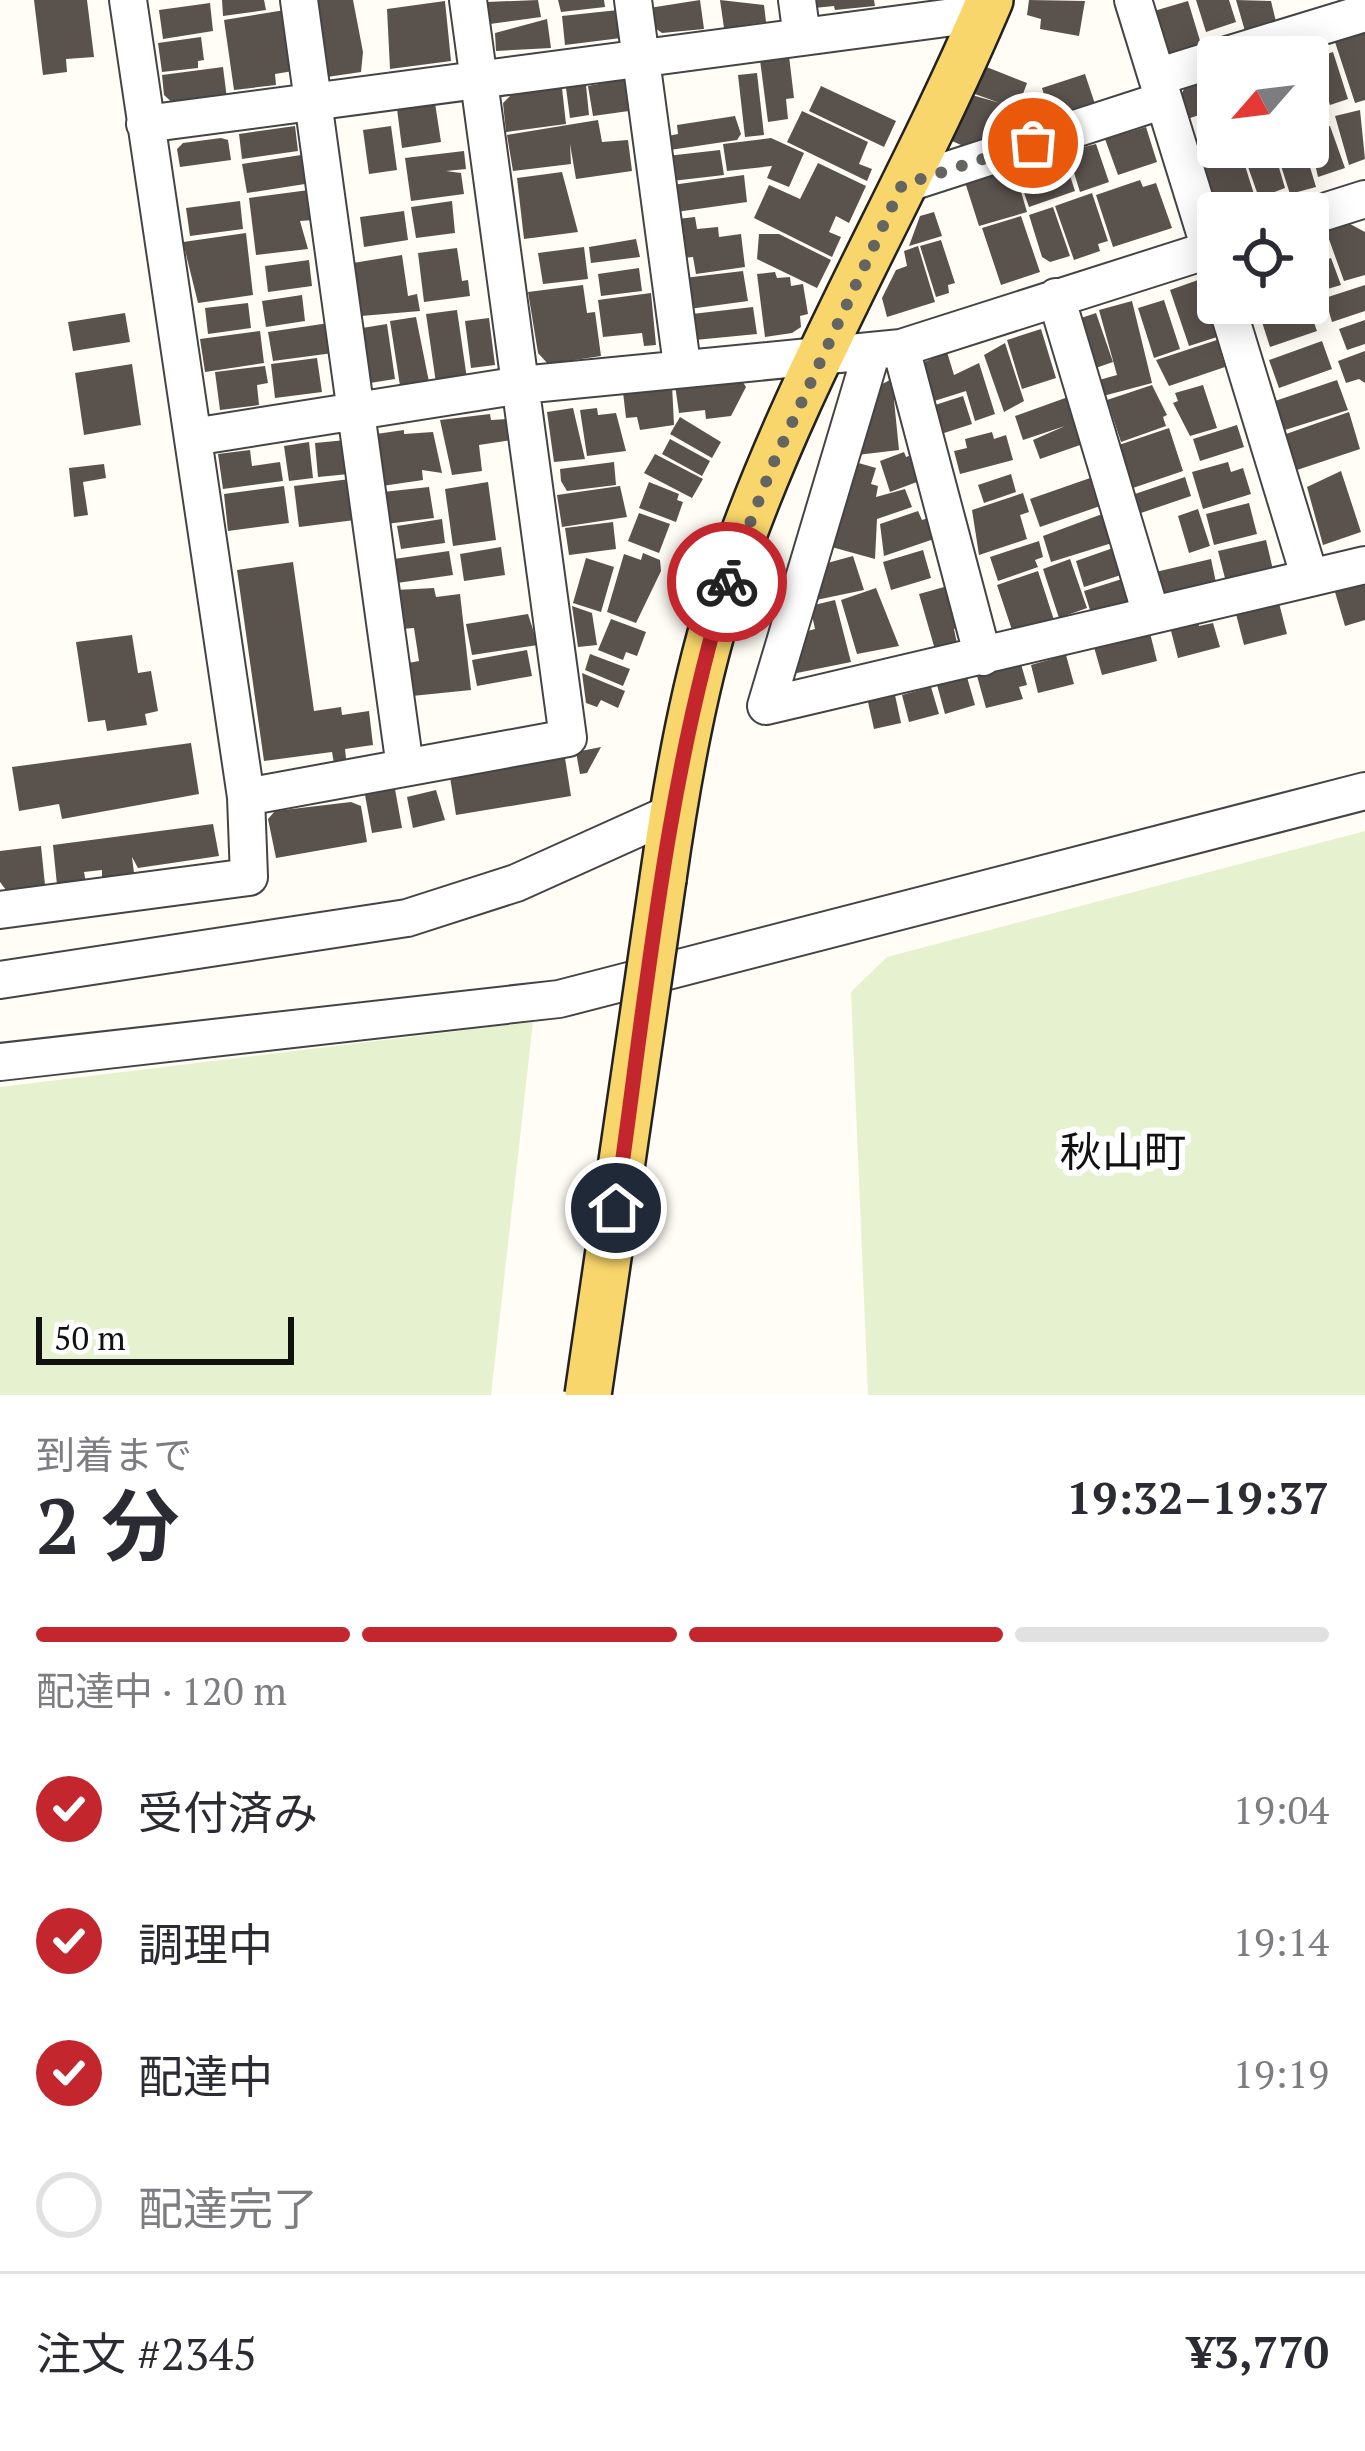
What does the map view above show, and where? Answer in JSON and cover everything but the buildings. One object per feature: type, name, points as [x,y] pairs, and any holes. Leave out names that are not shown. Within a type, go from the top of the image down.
[{"type":"main road","points":[[588,1395],[663,879],[694,706],[726,584],[825,353],[987,6]]},
{"type":"street","points":[[0,910],[249,877],[246,797],[128,0]]},
{"type":"street","points":[[299,0],[405,767]]},
{"type":"street","points":[[246,797],[568,738],[467,0]]},
{"type":"street","points":[[633,0],[682,365]]},
{"type":"street","points":[[797,0],[802,38]]},
{"type":"street","points":[[1133,0],[1197,202]]},
{"type":"street","points":[[145,124],[802,38],[987,6]]},
{"type":"street","points":[[1289,36],[1365,13]]},
{"type":"street","points":[[902,185],[1160,89],[1197,69]]},
{"type":"street","points":[[1329,211],[1365,199]]},
{"type":"street","points":[[193,437],[521,385],[682,365],[886,349],[1056,297],[1197,262]]},
{"type":"street","points":[[1056,297],[1151,614]]},
{"type":"street","points":[[1232,324],[1310,578]]},
{"type":"street","points":[[886,349],[766,706],[1365,565]]},
{"type":"street","points":[[886,349],[983,657]]},
{"type":"street","points":[[0,1062],[560,999],[1365,791]]},
{"type":"street","points":[[0,980],[407,918],[516,883],[676,811]]},
{"type":"green space","points":[[1365,831],[1365,1395],[868,1395],[851,992],[887,957]]},
{"type":"green space","points":[[533,1022],[491,1395],[0,1395],[0,1087]]},
{"type":"way so far","points":[[727,582],[773,464],[902,185],[1033,143]]},
{"type":"district","name":"秋山町","points":[[1123,1152]]},
{"type":"route","points":[[616,1208],[667,855],[694,706],[727,582]]}]
